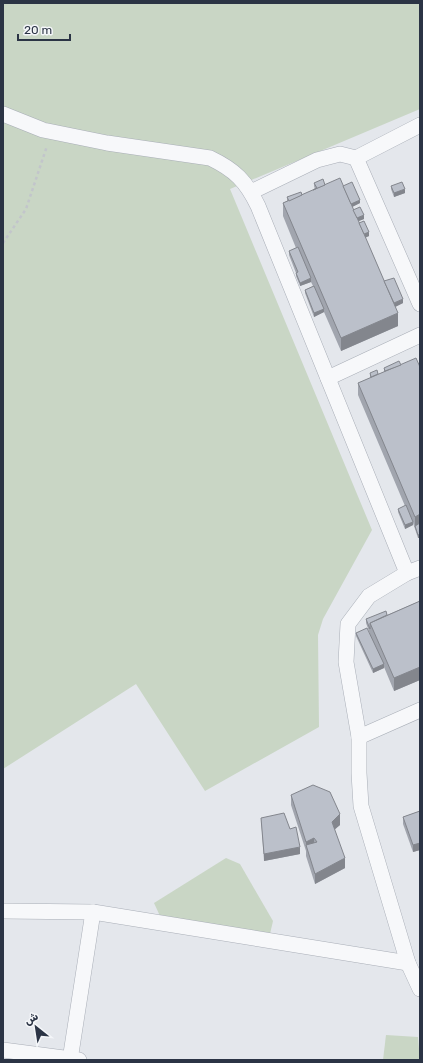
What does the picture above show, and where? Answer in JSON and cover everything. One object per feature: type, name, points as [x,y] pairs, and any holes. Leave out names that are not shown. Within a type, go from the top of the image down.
[{"type":"street","points":[[3,114],[43,130],[52,132],[107,143],[210,158],[239,175],[251,192],[328,378],[414,570],[369,596],[348,624],[346,662],[359,737],[361,806],[408,963],[420,989]]},
{"type":"street","points":[[251,192],[317,160],[340,154],[356,158],[420,126]]},
{"type":"street","points":[[356,158],[420,304]]},
{"type":"street","points":[[328,378],[420,335]]},
{"type":"street","points":[[359,737],[420,710]]},
{"type":"street","points":[[3,911],[93,912],[408,963]]},
{"type":"street","points":[[3,1050],[73,1060],[93,912]]},
{"type":"path","points":[[3,243],[26,209],[52,132]]},
{"type":"green space","points":[[3,3],[420,3],[420,109],[230,189],[372,530],[323,619],[318,635],[319,727],[205,791],[136,684],[3,769]]},
{"type":"green space","points":[[226,858],[240,864],[273,921],[270,934],[160,916],[154,903]]},
{"type":"green space","points":[[386,1035],[418,1037],[420,1060],[383,1060]]},
{"type":"building","points":[[340,178],[398,313],[341,338],[283,203]]},
{"type":"building","points":[[323,179],[325,185],[313,190],[317,188],[314,183]]},
{"type":"building","points":[[352,182],[360,200],[351,204],[343,186]]},
{"type":"building","points":[[402,182],[405,189],[394,193],[391,186]]},
{"type":"building","points":[[301,192],[302,195],[289,201],[287,197]]},
{"type":"building","points":[[360,207],[364,215],[357,218],[353,210]]},
{"type":"building","points":[[364,221],[369,232],[364,234],[359,223]]},
{"type":"building","points":[[298,247],[311,278],[300,283],[296,273],[298,272],[289,251]]},
{"type":"building","points":[[394,278],[403,299],[394,303],[384,281]]},
{"type":"building","points":[[314,286],[324,309],[314,313],[305,290]]},
{"type":"building","points":[[416,358],[420,367],[420,514],[415,517],[358,383]]},
{"type":"building","points":[[399,361],[401,365],[385,371],[384,368]]},
{"type":"building","points":[[377,370],[378,374],[371,377],[370,373]]},
{"type":"building","points":[[406,505],[413,522],[405,525],[398,509]]},
{"type":"building","points":[[420,523],[420,534],[418,535],[415,526]]},
{"type":"building","points":[[420,601],[420,667],[394,678],[370,623]]},
{"type":"building","points":[[386,611],[387,615],[370,623],[370,629],[366,619]]},
{"type":"building","points":[[367,628],[384,664],[373,669],[356,633]]},
{"type":"building","points":[[313,785],[330,792],[340,814],[332,822],[345,858],[315,874],[306,845],[317,842],[314,838],[306,842],[291,795]]},
{"type":"building","points":[[420,811],[420,843],[413,845],[403,817]]},
{"type":"building","points":[[284,813],[290,829],[296,827],[300,847],[264,854],[261,818]]}]
